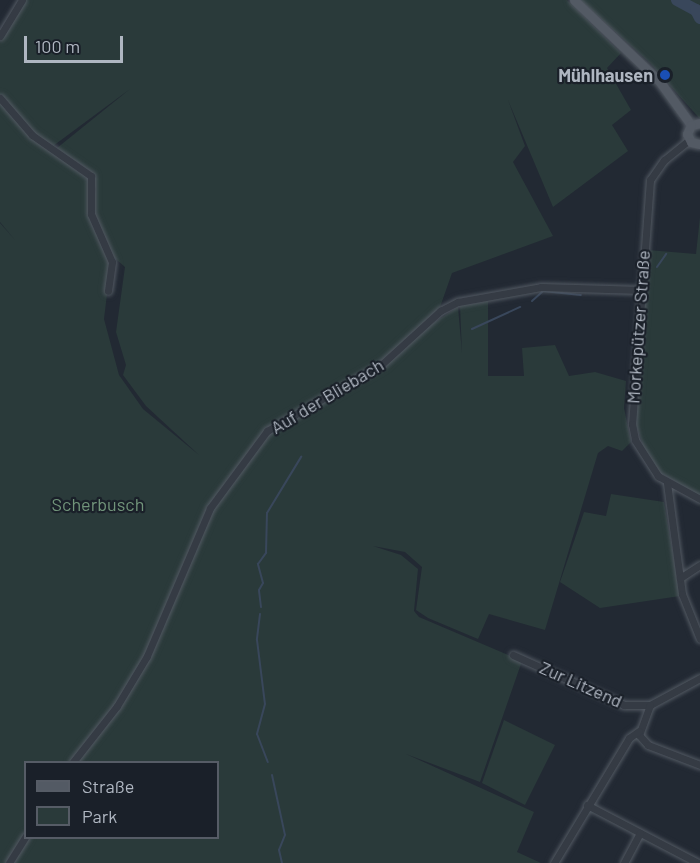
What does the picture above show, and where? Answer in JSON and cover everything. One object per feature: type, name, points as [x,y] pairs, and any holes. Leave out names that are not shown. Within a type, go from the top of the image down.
[{"type":"main road","points":[[574,0],[660,82],[696,124],[689,140],[700,144]]},
{"type":"street","points":[[0,36],[22,0]]},
{"type":"street","points":[[0,98],[32,135],[91,176],[91,214],[112,262],[108,291]]},
{"type":"street","name":"Morkepützer Straße","points":[[689,140],[664,160],[650,180],[632,424],[645,460],[667,483],[700,499]]},
{"type":"street","name":"Auf der Bliebach","points":[[74,761],[117,706],[147,656],[210,508],[267,431],[382,364],[440,311],[458,302],[541,287],[642,290]]},
{"type":"street","points":[[667,483],[680,578],[700,639]]},
{"type":"street","points":[[680,578],[700,565]]},
{"type":"street","name":"Zur Litzend","points":[[513,655],[624,705],[650,705]]},
{"type":"street","points":[[554,863],[629,738],[639,731],[650,705],[700,678]]},
{"type":"street","points":[[639,731],[648,745],[700,765]]},
{"type":"street","points":[[587,806],[698,863]]},
{"type":"street","points":[[624,863],[640,833]]},
{"type":"street","points":[[9,863],[24,839]]},
{"type":"green space","name":"Scherbusch","points":[[23,0],[567,0],[621,53],[607,68],[631,110],[612,125],[628,151],[553,207],[508,100],[525,146],[513,162],[553,236],[452,273],[439,310],[425,323],[429,326],[458,307],[462,353],[460,306],[488,301],[488,376],[524,376],[522,348],[555,345],[569,376],[595,372],[626,381],[624,408],[631,442],[622,451],[608,446],[598,453],[545,630],[489,614],[478,639],[428,618],[416,610],[422,567],[405,552],[373,546],[401,555],[418,569],[414,611],[419,617],[522,661],[480,782],[406,754],[534,812],[517,852],[541,863],[0,863],[0,223],[15,240],[0,222],[0,101],[35,141],[89,177],[88,211],[111,261],[104,319],[119,375],[143,409],[199,455],[146,406],[123,375],[126,365],[116,332],[125,267],[111,255],[92,210],[96,189],[91,172],[57,148],[130,89],[53,146],[30,131],[0,95],[0,39]]},
{"type":"green space","points":[[580,0],[700,0],[700,119],[650,63]]},
{"type":"green space","points":[[700,217],[700,496],[659,472],[647,457],[635,421],[648,250],[696,254]]},
{"type":"green space","points":[[611,494],[664,502],[680,596],[600,608],[560,582],[584,512],[606,516]]},
{"type":"green space","points":[[504,720],[555,745],[525,805],[482,783]]},
{"type":"waterway","points":[[677,0],[696,10],[700,18]]},
{"type":"waterway","points":[[657,267],[666,254]]},
{"type":"waterway","points":[[532,301],[543,291],[581,295]]},
{"type":"waterway","points":[[472,329],[520,307]]},
{"type":"waterway","points":[[261,607],[259,590],[263,583],[258,564],[266,553],[267,513],[301,457]]},
{"type":"waterway","points":[[260,614],[257,640],[265,704],[257,734],[268,762]]},
{"type":"waterway","points":[[272,775],[285,835],[279,850],[282,863]]},
{"type":"place","name":"Mühlhausen","points":[[665,75]]}]
